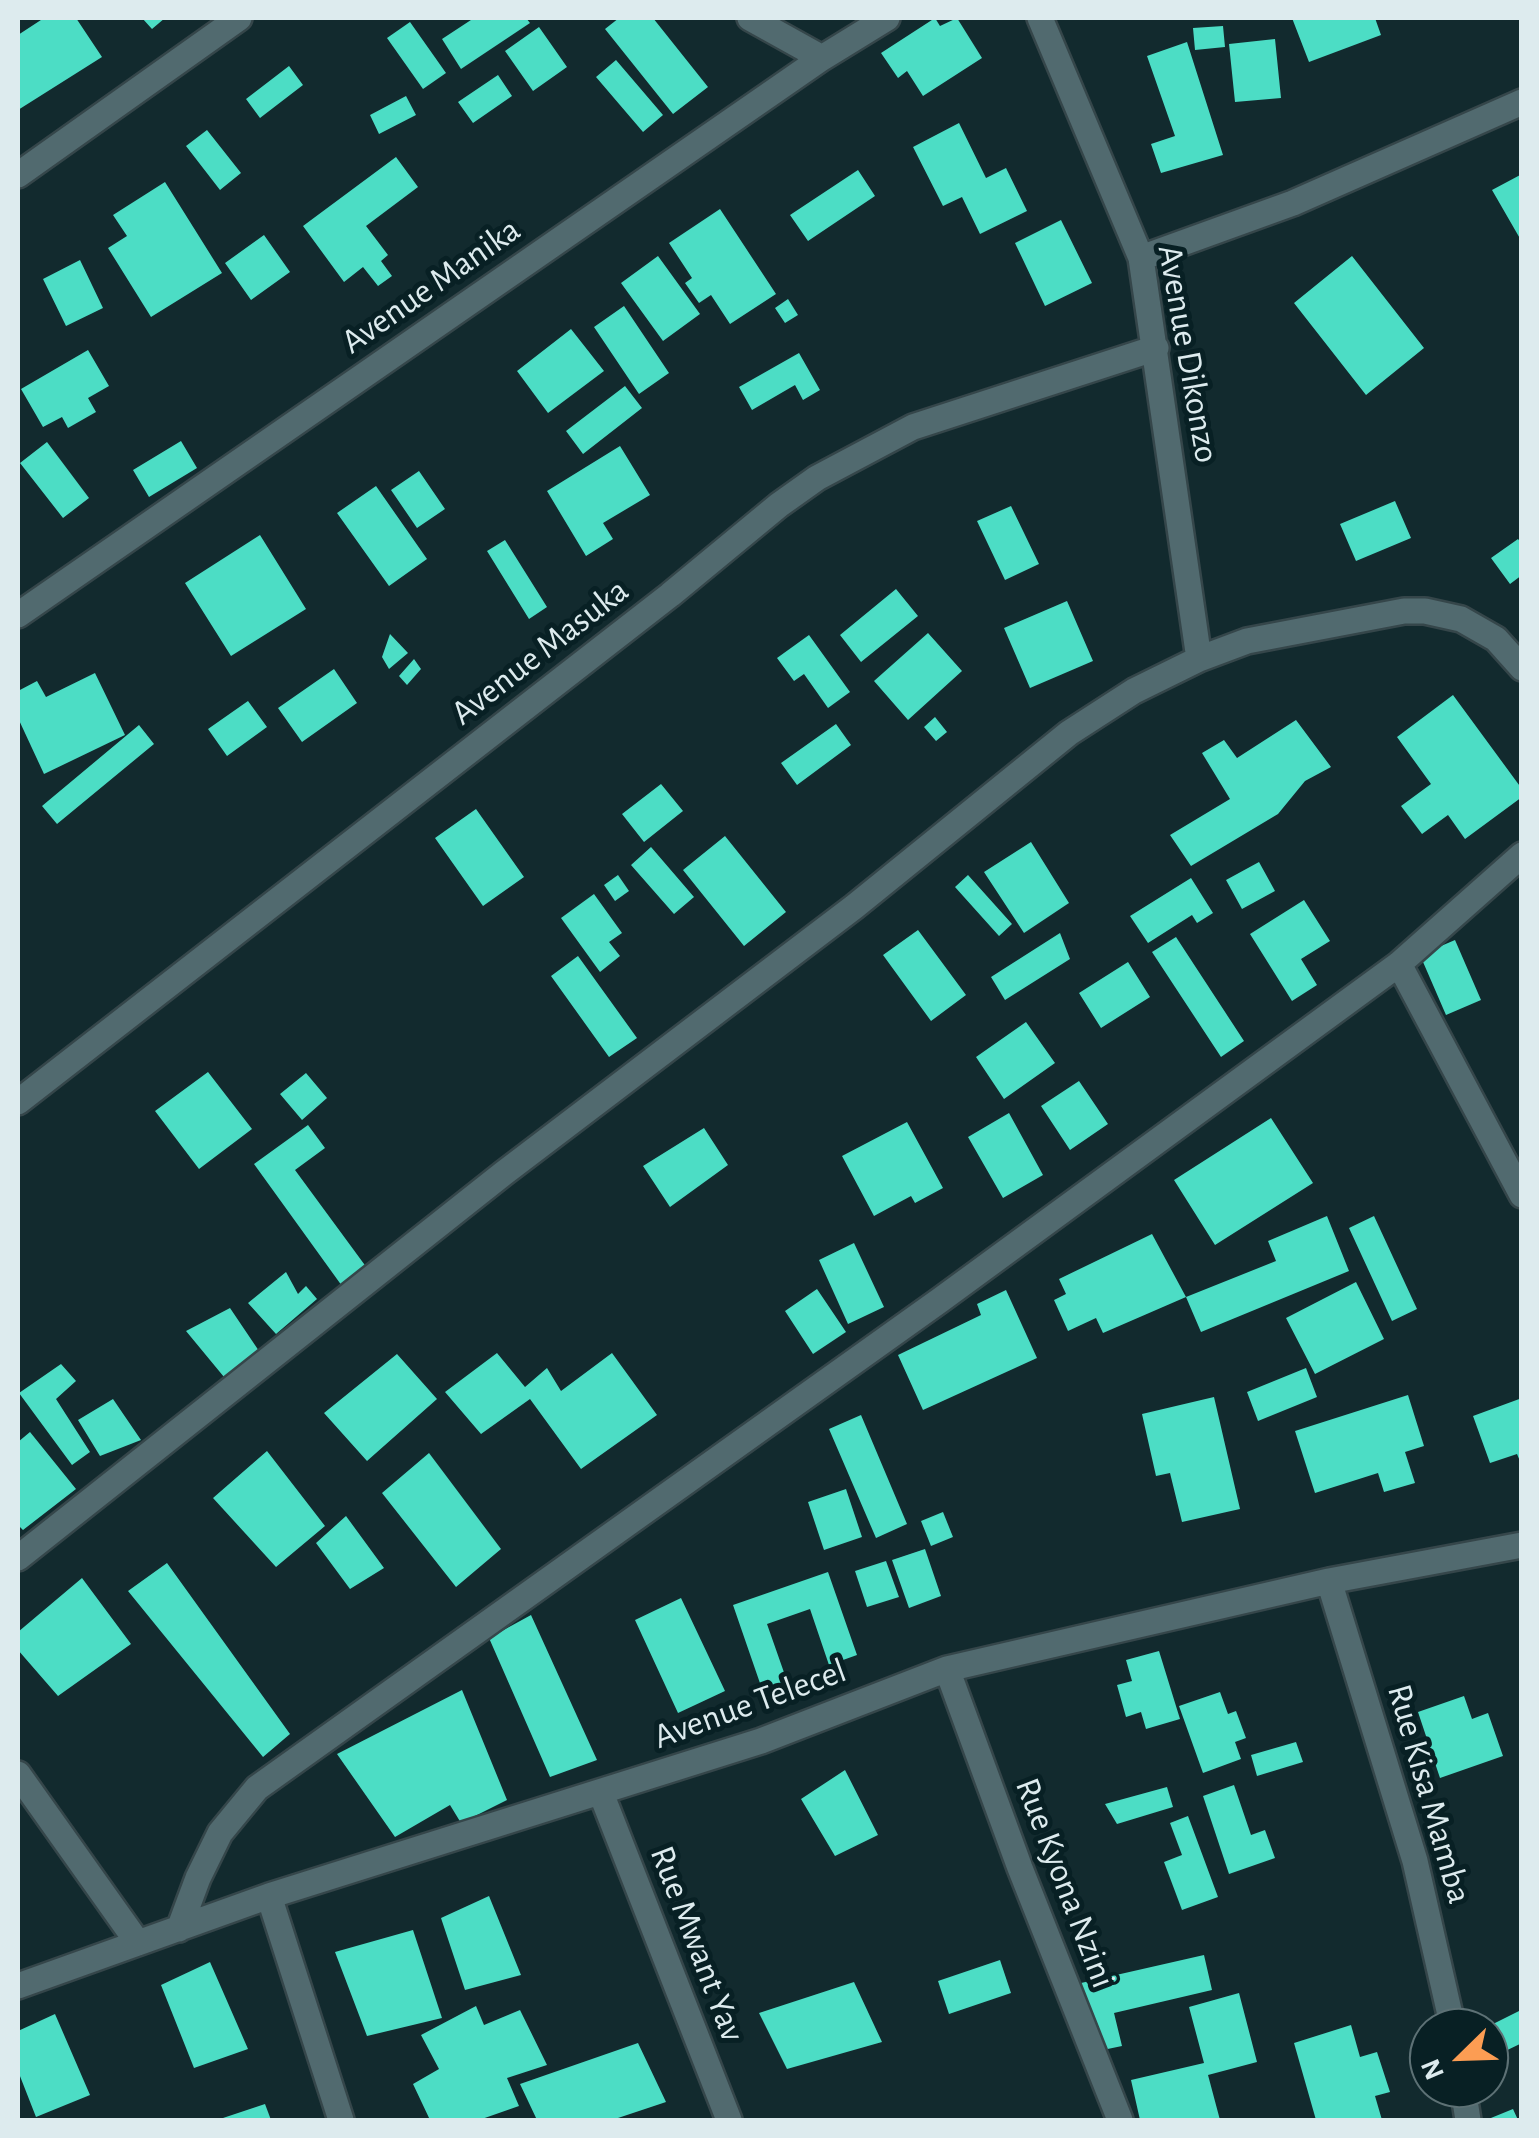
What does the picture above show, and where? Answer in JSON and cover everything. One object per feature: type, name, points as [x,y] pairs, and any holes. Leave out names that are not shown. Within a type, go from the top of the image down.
[{"type":"street","points":[[18,175],[239,18]]},
{"type":"street","points":[[750,18],[822,58]]},
{"type":"street","name":"Avenue Manika","points":[[18,615],[822,58],[887,18]]},
{"type":"street","name":"Avenue Dikonzo","points":[[1040,18],[1142,258],[1200,659]]},
{"type":"street","points":[[1142,258],[1294,203],[1522,102]]},
{"type":"street","name":"Avenue Masuka","points":[[18,1102],[817,478],[913,427],[1156,348]]},
{"type":"street","points":[[18,1558],[519,1161],[854,907],[1069,733],[1134,691],[1247,641],[1372,616],[1425,611],[1477,627],[1496,639],[1522,668]]},
{"type":"street","points":[[178,1928],[220,1833],[257,1788],[923,1312],[1399,964],[1522,855]]},
{"type":"street","points":[[1399,964],[1522,1195]]},
{"type":"street","name":"Avenue Telecel","points":[[18,1986],[269,1896],[761,1741],[947,1669],[1329,1582],[1522,1545]]},
{"type":"street","name":"Rue Kisa Mamba","points":[[1329,1582],[1415,1860],[1448,2008]]},
{"type":"street","name":"Rue Kyona Nzini","points":[[947,1669],[967,1730],[1120,2120]]},
{"type":"street","points":[[18,1774],[138,1944]]},
{"type":"street","name":"Rue Mwant Yav","points":[[600,1793],[728,2120]]},
{"type":"street","points":[[269,1896],[341,2120]]},
{"type":"building","points":[[44,18],[76,18],[102,57],[18,110],[18,35]]},
{"type":"building","points":[[142,18],[165,18],[152,29]]},
{"type":"building","points":[[474,18],[526,18],[530,23],[461,69],[442,39]]},
{"type":"building","points":[[619,18],[653,18],[708,87],[673,114],[605,29]]},
{"type":"building","points":[[935,18],[940,26],[957,18],[982,58],[923,96],[907,71],[898,78],[881,53]]},
{"type":"building","points":[[1292,18],[1375,18],[1381,35],[1309,62]]},
{"type":"building","points":[[410,22],[446,73],[423,89],[387,38]]},
{"type":"building","points":[[1223,26],[1225,47],[1195,50],[1193,28]]},
{"type":"building","points":[[539,27],[567,67],[533,91],[505,51]]},
{"type":"building","points":[[1275,39],[1281,98],[1235,102],[1229,44]]},
{"type":"building","points":[[1187,42],[1223,155],[1161,173],[1151,144],[1175,136],[1147,56]]},
{"type":"building","points":[[616,60],[663,115],[643,132],[596,77]]},
{"type":"building","points":[[289,66],[303,85],[260,118],[246,99]]},
{"type":"building","points":[[498,75],[512,96],[473,123],[458,102]]},
{"type":"building","points":[[406,96],[416,115],[379,134],[370,115]]},
{"type":"building","points":[[959,123],[986,178],[1006,168],[1027,211],[980,234],[962,197],[943,206],[913,147]]},
{"type":"building","points":[[207,130],[241,173],[220,190],[186,146]]},
{"type":"building","points":[[396,157],[418,187],[366,226],[388,255],[381,261],[392,276],[378,286],[363,267],[344,282],[303,226]]},
{"type":"building","points":[[858,170],[875,196],[808,241],[790,215]]},
{"type":"building","points":[[1522,174],[1522,242],[1492,190]]},
{"type":"building","points":[[165,182],[222,273],[151,317],[108,248],[127,236],[113,215]]},
{"type":"building","points":[[720,209],[776,294],[730,324],[711,295],[699,303],[685,283],[692,278],[669,243]]},
{"type":"building","points":[[1061,220],[1092,283],[1045,306],[1015,243]]},
{"type":"building","points":[[264,235],[290,272],[251,300],[225,263]]},
{"type":"building","points":[[658,256],[700,314],[663,341],[621,283]]},
{"type":"building","points":[[1352,256],[1424,348],[1366,395],[1294,303]]},
{"type":"building","points":[[80,260],[103,308],[66,326],[43,279]]},
{"type":"building","points":[[788,299],[798,315],[785,323],[775,308]]},
{"type":"building","points":[[624,306],[669,373],[639,394],[594,327]]},
{"type":"building","points":[[571,329],[604,371],[548,413],[517,371]]},
{"type":"building","points":[[88,350],[109,386],[88,398],[96,412],[68,428],[62,417],[43,427],[21,389]]},
{"type":"building","points":[[799,353],[820,390],[803,400],[795,385],[752,410],[739,387]]},
{"type":"building","points":[[625,386],[642,408],[583,454],[566,431]]},
{"type":"building","points":[[181,441],[197,468],[149,497],[133,470]]},
{"type":"building","points":[[47,442],[89,498],[63,518],[20,463]]},
{"type":"building","points":[[620,446],[650,495],[603,523],[613,539],[586,556],[547,491]]},
{"type":"building","points":[[419,471],[445,509],[417,528],[391,490]]},
{"type":"building","points":[[376,486],[427,559],[389,586],[337,513]]},
{"type":"building","points":[[1395,501],[1411,538],[1356,561],[1340,524]]},
{"type":"building","points":[[1011,506],[1039,564],[1005,580],[977,521]]},
{"type":"building","points":[[260,535],[306,609],[231,656],[185,583]]},
{"type":"building","points":[[1518,539],[1522,544],[1522,575],[1510,584],[1491,558]]},
{"type":"building","points":[[505,540],[547,607],[529,619],[487,551]]},
{"type":"building","points":[[896,589],[918,616],[861,662],[840,635]]},
{"type":"building","points":[[1067,601],[1093,661],[1030,688],[1004,628]]},
{"type":"building","points":[[928,633],[962,671],[908,720],[874,681]]},
{"type":"building","points":[[390,634],[408,653],[389,669],[382,657]]},
{"type":"building","points":[[809,635],[850,692],[828,708],[804,674],[794,681],[777,658]]},
{"type":"building","points":[[414,659],[421,669],[407,685],[399,676]]},
{"type":"building","points":[[334,669],[357,703],[302,742],[278,708]]},
{"type":"building","points":[[95,673],[125,735],[44,774],[18,718],[18,691],[37,681],[46,697]]},
{"type":"building","points":[[1453,695],[1522,789],[1522,797],[1465,839],[1448,815],[1422,834],[1401,806],[1431,784],[1397,737]]},
{"type":"building","points":[[248,701],[267,727],[227,756],[208,729]]},
{"type":"building","points":[[935,717],[947,732],[936,741],[924,727]]},
{"type":"building","points":[[1296,720],[1331,767],[1305,781],[1278,814],[1191,866],[1170,835],[1230,799],[1202,753],[1224,740],[1237,758]]},
{"type":"building","points":[[836,724],[851,745],[797,785],[781,763]]},
{"type":"building","points":[[139,725],[154,744],[57,824],[42,806]]},
{"type":"building","points":[[661,784],[683,811],[644,842],[622,814]]},
{"type":"building","points":[[476,809],[524,877],[483,906],[435,838]]},
{"type":"building","points":[[725,836],[786,912],[744,946],[683,870]]},
{"type":"building","points":[[1031,842],[1069,903],[1024,933],[984,872]]},
{"type":"building","points":[[651,847],[694,897],[674,914],[631,865]]},
{"type":"building","points":[[1259,862],[1275,891],[1242,909],[1226,880]]},
{"type":"building","points":[[618,875],[629,891],[615,901],[604,885]]},
{"type":"building","points":[[968,875],[1012,924],[999,936],[955,887]]},
{"type":"building","points":[[1191,878],[1213,913],[1197,923],[1192,915],[1148,943],[1130,916]]},
{"type":"building","points":[[594,894],[622,933],[609,942],[620,956],[600,972],[561,918]]},
{"type":"building","points":[[1304,900],[1330,941],[1301,959],[1317,985],[1292,1001],[1250,934]]},
{"type":"building","points":[[918,930],[966,995],[931,1021],[883,955]]},
{"type":"building","points":[[1060,933],[1070,959],[1005,1000],[991,977]]},
{"type":"building","points":[[1176,937],[1244,1041],[1221,1057],[1152,952]]},
{"type":"building","points":[[1455,940],[1481,1000],[1446,1015],[1420,955]]},
{"type":"building","points":[[578,956],[637,1038],[609,1057],[551,976]]},
{"type":"building","points":[[1128,962],[1150,997],[1101,1028],[1079,993]]},
{"type":"building","points":[[1026,1022],[1055,1063],[1004,1099],[976,1057]]},
{"type":"building","points":[[208,1072],[252,1129],[199,1169],[155,1111]]},
{"type":"building","points":[[306,1073],[327,1098],[302,1120],[280,1094]]},
{"type":"building","points":[[1079,1081],[1108,1124],[1070,1150],[1041,1106]]},
{"type":"building","points":[[1009,1113],[1043,1175],[1003,1198],[968,1137]]},
{"type":"building","points":[[1271,1118],[1313,1183],[1215,1245],[1174,1180]]},
{"type":"building","points":[[907,1122],[943,1188],[915,1203],[911,1196],[874,1216],[842,1156]]},
{"type":"building","points":[[308,1125],[325,1148],[295,1170],[367,1268],[342,1286],[254,1164]]},
{"type":"building","points":[[704,1128],[728,1165],[670,1207],[643,1166]]},
{"type":"building","points":[[1327,1216],[1349,1271],[1201,1332],[1186,1297],[1276,1261],[1268,1241]]},
{"type":"building","points":[[1374,1216],[1417,1309],[1392,1321],[1349,1228]]},
{"type":"building","points":[[1152,1234],[1186,1297],[1103,1333],[1096,1318],[1068,1331],[1054,1300],[1066,1294],[1059,1279]]},
{"type":"building","points":[[854,1243],[884,1307],[848,1324],[819,1260]]},
{"type":"building","points":[[286,1272],[298,1294],[306,1286],[317,1299],[276,1334],[248,1303]]},
{"type":"building","points":[[1356,1282],[1384,1339],[1315,1374],[1286,1318]]},
{"type":"building","points":[[817,1289],[846,1332],[813,1354],[785,1311]]},
{"type":"building","points":[[1006,1290],[1037,1358],[923,1410],[898,1355],[981,1315],[977,1304]]},
{"type":"building","points":[[230,1308],[259,1351],[224,1377],[186,1331]]},
{"type":"building","points":[[497,1353],[525,1387],[547,1368],[561,1391],[612,1353],[657,1415],[581,1469],[530,1399],[481,1434],[445,1392]]},
{"type":"building","points":[[397,1354],[437,1399],[367,1461],[324,1413]]},
{"type":"building","points":[[61,1364],[76,1381],[56,1399],[90,1452],[72,1465],[19,1393]]},
{"type":"building","points":[[1306,1368],[1317,1397],[1258,1421],[1247,1392]]},
{"type":"building","points":[[1408,1395],[1424,1446],[1405,1452],[1415,1483],[1384,1492],[1378,1473],[1315,1493],[1295,1431]]},
{"type":"building","points":[[1214,1397],[1240,1509],[1182,1522],[1170,1473],[1156,1476],[1142,1414]]},
{"type":"building","points":[[1522,1398],[1522,1466],[1517,1454],[1490,1463],[1473,1416]]},
{"type":"building","points":[[113,1399],[141,1440],[100,1456],[78,1420]]},
{"type":"building","points":[[861,1415],[907,1524],[876,1538],[829,1429]]},
{"type":"building","points":[[30,1432],[76,1489],[23,1530],[18,1525],[18,1442]]},
{"type":"building","points":[[267,1451],[325,1526],[276,1567],[213,1498]]},
{"type":"building","points":[[429,1453],[501,1549],[456,1587],[382,1493]]},
{"type":"building","points":[[846,1489],[862,1537],[824,1550],[808,1502]]},
{"type":"building","points":[[943,1512],[953,1537],[931,1546],[921,1521]]},
{"type":"building","points":[[346,1516],[384,1568],[350,1589],[316,1543]]},
{"type":"building","points":[[925,1549],[941,1596],[909,1608],[892,1560]]},
{"type":"building","points":[[886,1561],[899,1597],[867,1607],[855,1571]]},
{"type":"building","points":[[167,1563],[290,1734],[263,1757],[128,1591]]},
{"type":"building","points":[[828,1572],[857,1655],[829,1665],[810,1609],[767,1624],[787,1681],[762,1689],[733,1605]]},
{"type":"building","points":[[82,1578],[131,1644],[58,1696],[18,1650],[18,1632]]},
{"type":"building","points":[[681,1598],[725,1691],[678,1713],[635,1620]]},
{"type":"building","points":[[531,1615],[597,1760],[550,1777],[489,1638]]},
{"type":"building","points":[[1159,1651],[1180,1719],[1146,1729],[1141,1712],[1126,1717],[1117,1685],[1132,1681],[1126,1660]]},
{"type":"building","points":[[462,1690],[507,1800],[461,1823],[450,1805],[395,1837],[337,1754]]},
{"type":"building","points":[[1220,1692],[1228,1714],[1236,1711],[1246,1738],[1235,1742],[1241,1759],[1203,1773],[1179,1706]]},
{"type":"building","points":[[1464,1696],[1472,1719],[1488,1713],[1503,1756],[1440,1778],[1418,1712]]},
{"type":"building","points":[[1296,1742],[1303,1762],[1257,1776],[1251,1755]]},
{"type":"building","points":[[845,1770],[878,1835],[835,1856],[801,1799]]},
{"type":"building","points":[[1234,1785],[1251,1835],[1265,1830],[1275,1858],[1229,1874],[1203,1796]]},
{"type":"building","points":[[1167,1787],[1173,1807],[1117,1824],[1105,1804]]},
{"type":"building","points":[[1188,1816],[1218,1897],[1182,1910],[1164,1862],[1182,1855],[1170,1823]]},
{"type":"building","points":[[489,1896],[521,1975],[465,1990],[441,1918]]},
{"type":"building","points":[[413,1930],[442,2018],[367,2036],[335,1952]]},
{"type":"building","points":[[1204,1955],[1212,1990],[1114,2013],[1122,2046],[1098,2051],[1081,1983]]},
{"type":"building","points":[[1000,1960],[1011,1993],[949,2014],[938,1981]]},
{"type":"building","points":[[210,1962],[248,2049],[194,2068],[161,1985]]},
{"type":"building","points":[[854,1982],[882,2042],[787,2069],[759,2013]]},
{"type":"building","points":[[1239,1993],[1257,2062],[1208,2075],[1220,2120],[1140,2120],[1131,2080],[1204,2063],[1189,2007]]},
{"type":"building","points":[[476,2006],[484,2025],[520,2010],[547,2065],[507,2078],[519,2106],[479,2120],[430,2120],[413,2084],[439,2069],[421,2035]]},
{"type":"building","points":[[1519,2011],[1522,2043],[1509,2049],[1509,2016]]},
{"type":"building","points":[[55,2014],[90,2095],[36,2117],[18,2071],[18,2031]]},
{"type":"building","points":[[1351,2025],[1360,2057],[1377,2052],[1390,2092],[1375,2096],[1382,2120],[1316,2120],[1294,2043]]},
{"type":"building","points":[[638,2043],[666,2102],[612,2120],[537,2120],[520,2084]]},
{"type":"building","points":[[265,2104],[271,2120],[217,2120]]},
{"type":"building","points":[[1513,2109],[1518,2120],[1486,2120]]}]
